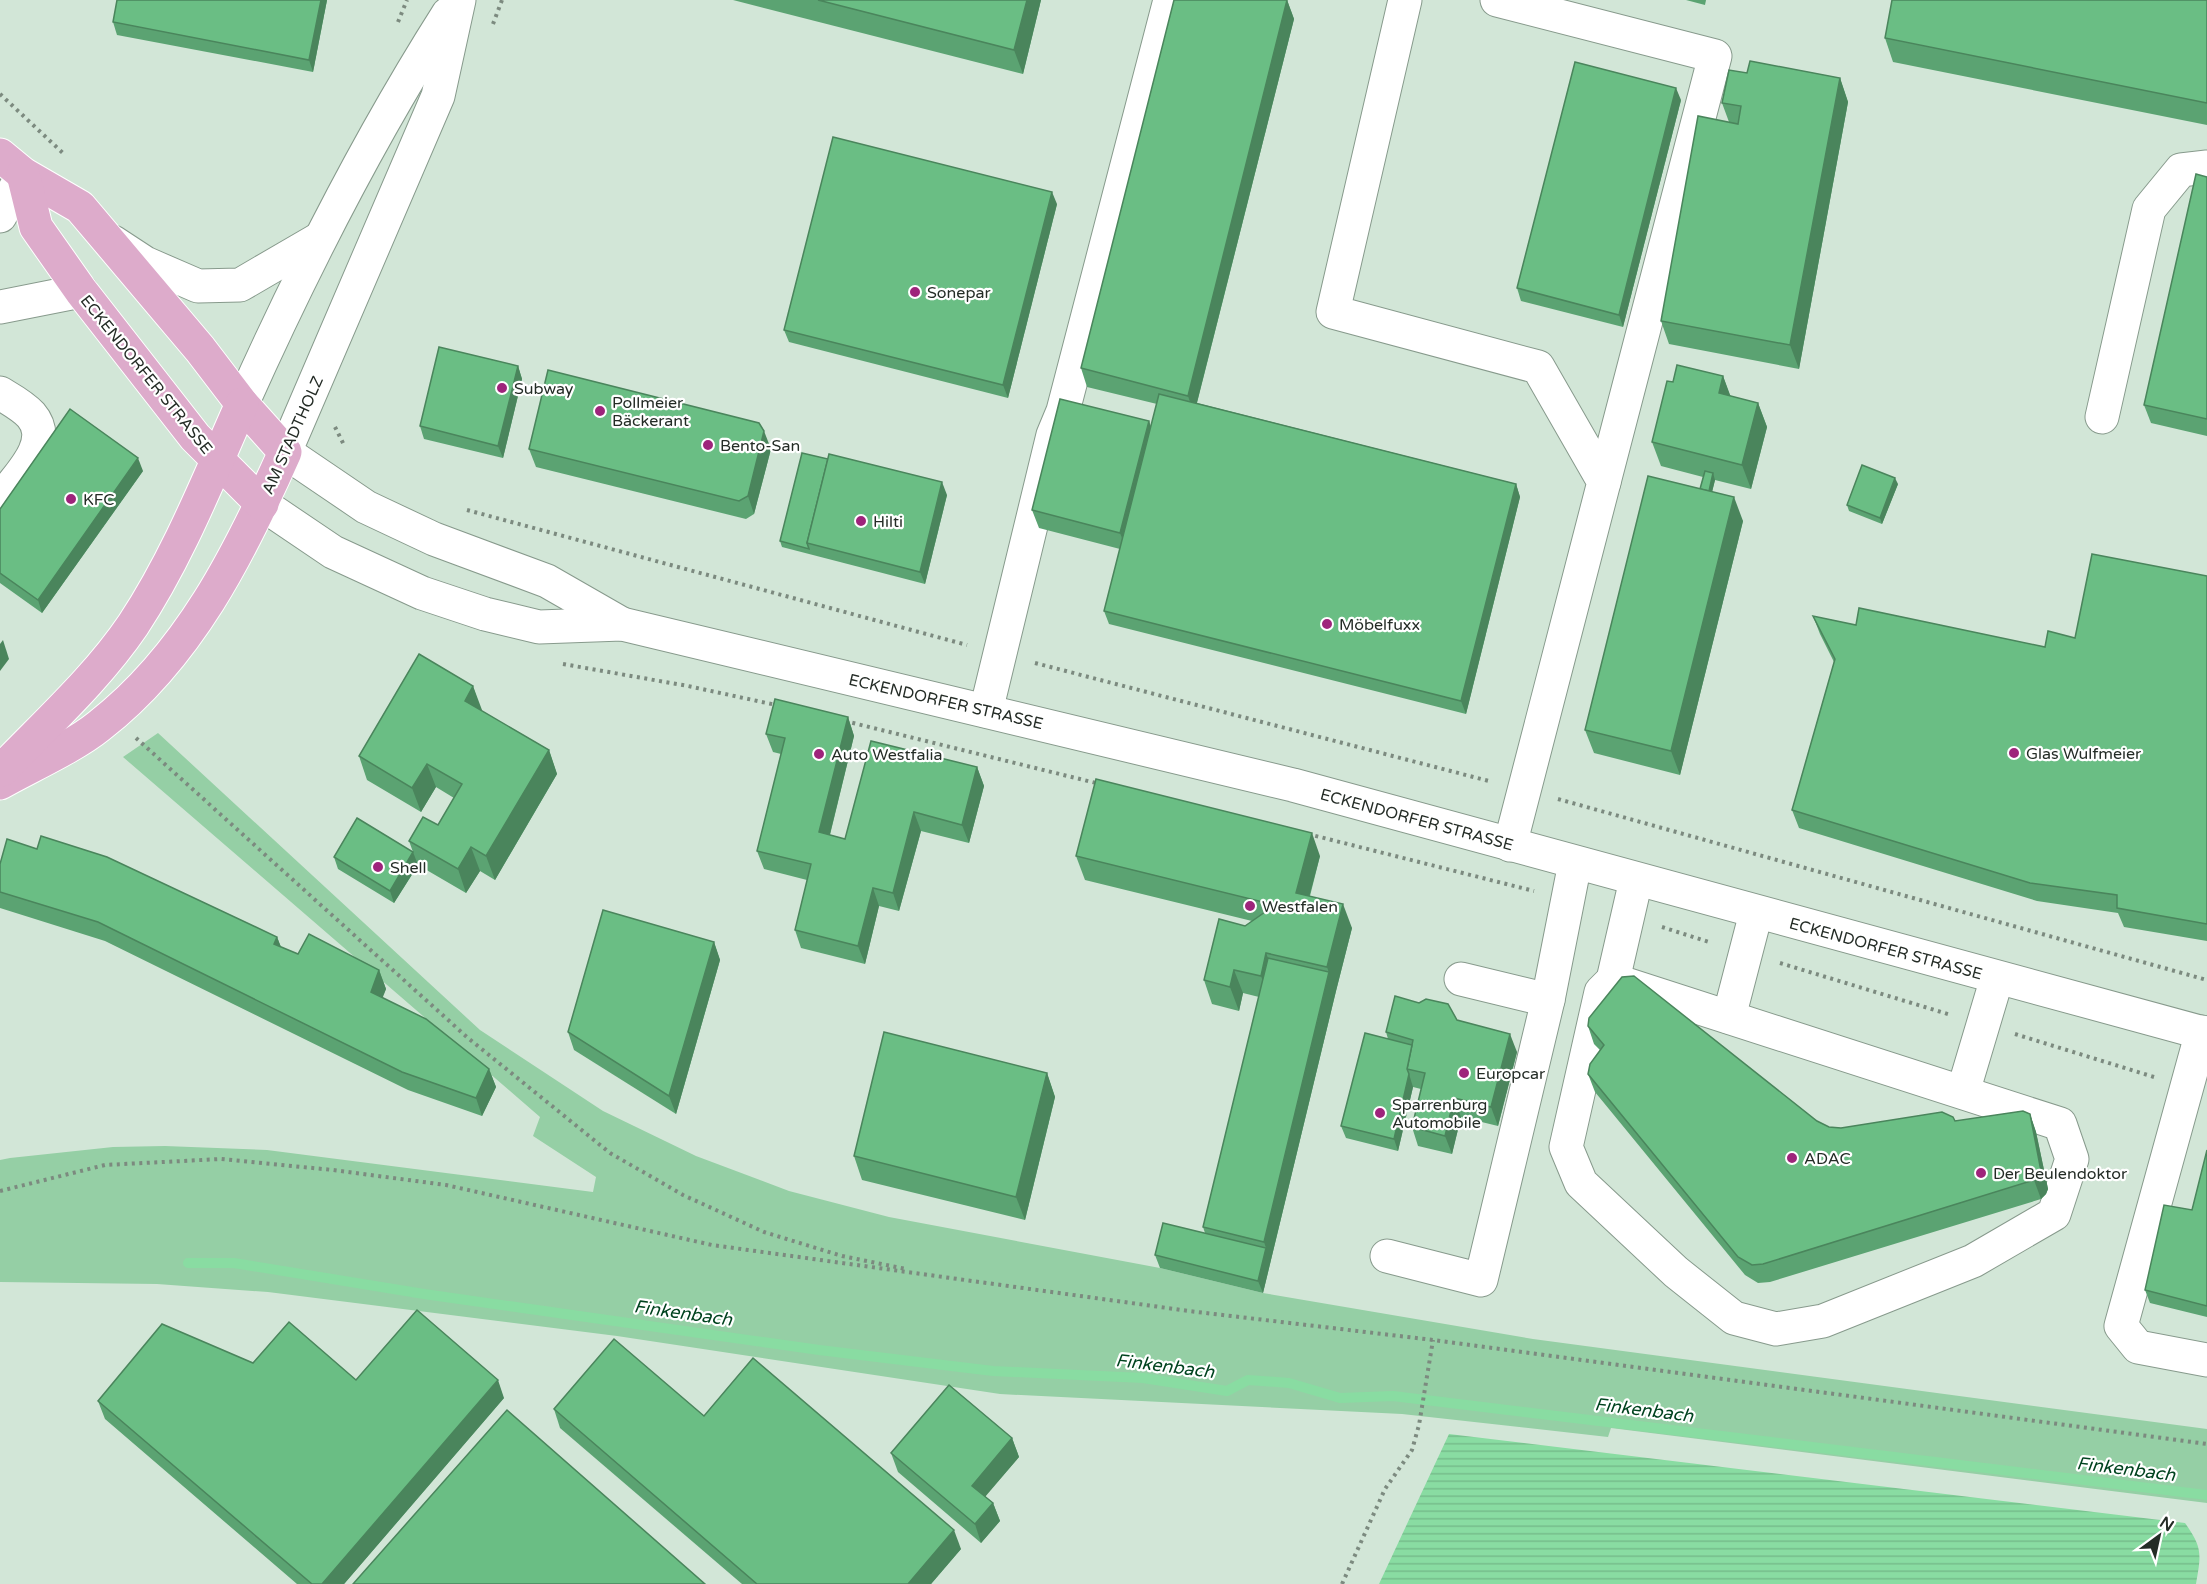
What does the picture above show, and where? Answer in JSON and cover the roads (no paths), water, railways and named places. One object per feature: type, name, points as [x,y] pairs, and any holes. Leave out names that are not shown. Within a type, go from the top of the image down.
[{"type":"main road","name":"ECKENDORFER STRASSE","points":[[12,164],[80,207],[200,349],[242,404],[285,452]]},
{"type":"main road","name":"ECKENDORFER STRASSE","points":[[12,164],[36,227],[81,291],[167,403],[217,460],[262,504]]},
{"type":"main road","name":"AM STADTHOLZ","points":[[0,772],[103,664],[133,625],[159,581],[242,404]]},
{"type":"main road","name":"AM STADTHOLZ","points":[[0,783],[99,727],[157,671],[209,602],[262,504],[285,452]]},
{"type":"street","name":"AM STADTHOLZ","points":[[242,404],[319,239],[417,63],[458,0]]},
{"type":"street","name":"AM STADTHOLZ","points":[[285,452],[438,96],[458,0]]},
{"type":"street","points":[[986,711],[1053,435],[1063,411],[1170,0]]},
{"type":"street","points":[[1405,0],[1333,312],[1538,367],[1604,482]]},
{"type":"street","points":[[1497,0],[1715,56],[1510,845]]},
{"type":"street","points":[[0,216],[12,164]]},
{"type":"street","points":[[2102,417],[2149,209],[2181,170],[2207,167]]},
{"type":"street","points":[[104,236],[145,263],[198,286],[240,285],[319,239]]},
{"type":"street","points":[[0,307],[81,291]]},
{"type":"street","points":[[0,393],[30,414],[40,430],[39,445],[0,500]]},
{"type":"street","name":"ECKENDORFER STRASSE","points":[[285,452],[366,507],[434,539],[547,581],[622,624]]},
{"type":"street","name":"ECKENDORFER STRASSE","points":[[262,504],[341,556],[422,593],[485,614],[539,627],[622,624],[1293,785],[1756,913],[2204,1033]]},
{"type":"street","points":[[1387,1256],[1481,1280],[1548,1000],[1575,862]]},
{"type":"street","points":[[1612,980],[2060,1124],[2073,1159],[2054,1214],[1973,1261],[1823,1321],[1776,1329],[1734,1318],[1677,1272],[1581,1183],[1566,1147],[1600,992],[1612,980],[1636,880]]},
{"type":"street","points":[[1729,1017],[1756,913]]},
{"type":"street","points":[[1963,1092],[1997,978]]},
{"type":"street","points":[[1461,979],[1548,1000]]},
{"type":"street","points":[[2204,1033],[2121,1326],[2138,1347],[2207,1360]]},
{"type":"waterway","name":"Finkenbach","points":[[188,1263],[234,1263],[424,1294],[819,1350],[993,1371],[1143,1378],[1227,1391],[1248,1380],[1289,1383],[1340,1398],[1393,1396],[2207,1495]]},
{"type":"place","name":"Sonepar","points":[[915,292]]},
{"type":"place","name":"Subway","points":[[502,388]]},
{"type":"place","name":"Pollmeier Bäckerant","points":[[600,411]]},
{"type":"place","name":"Bento-San","points":[[708,445]]},
{"type":"place","name":"KFC","points":[[71,499]]},
{"type":"place","name":"Hilti","points":[[861,521]]},
{"type":"place","name":"Möbelfuxx","points":[[1327,624]]},
{"type":"place","name":"Glas Wulfmeier","points":[[2014,753]]},
{"type":"place","name":"Auto Westfalia","points":[[819,754]]},
{"type":"place","name":"Shell","points":[[378,867]]},
{"type":"place","name":"Westfalen","points":[[1250,906]]},
{"type":"place","name":"Europcar","points":[[1464,1073]]},
{"type":"place","name":"Sparrenburg Automobile","points":[[1380,1113]]},
{"type":"place","name":"ADAC","points":[[1792,1158]]},
{"type":"place","name":"Der Beulendoktor","points":[[1981,1173]]}]
